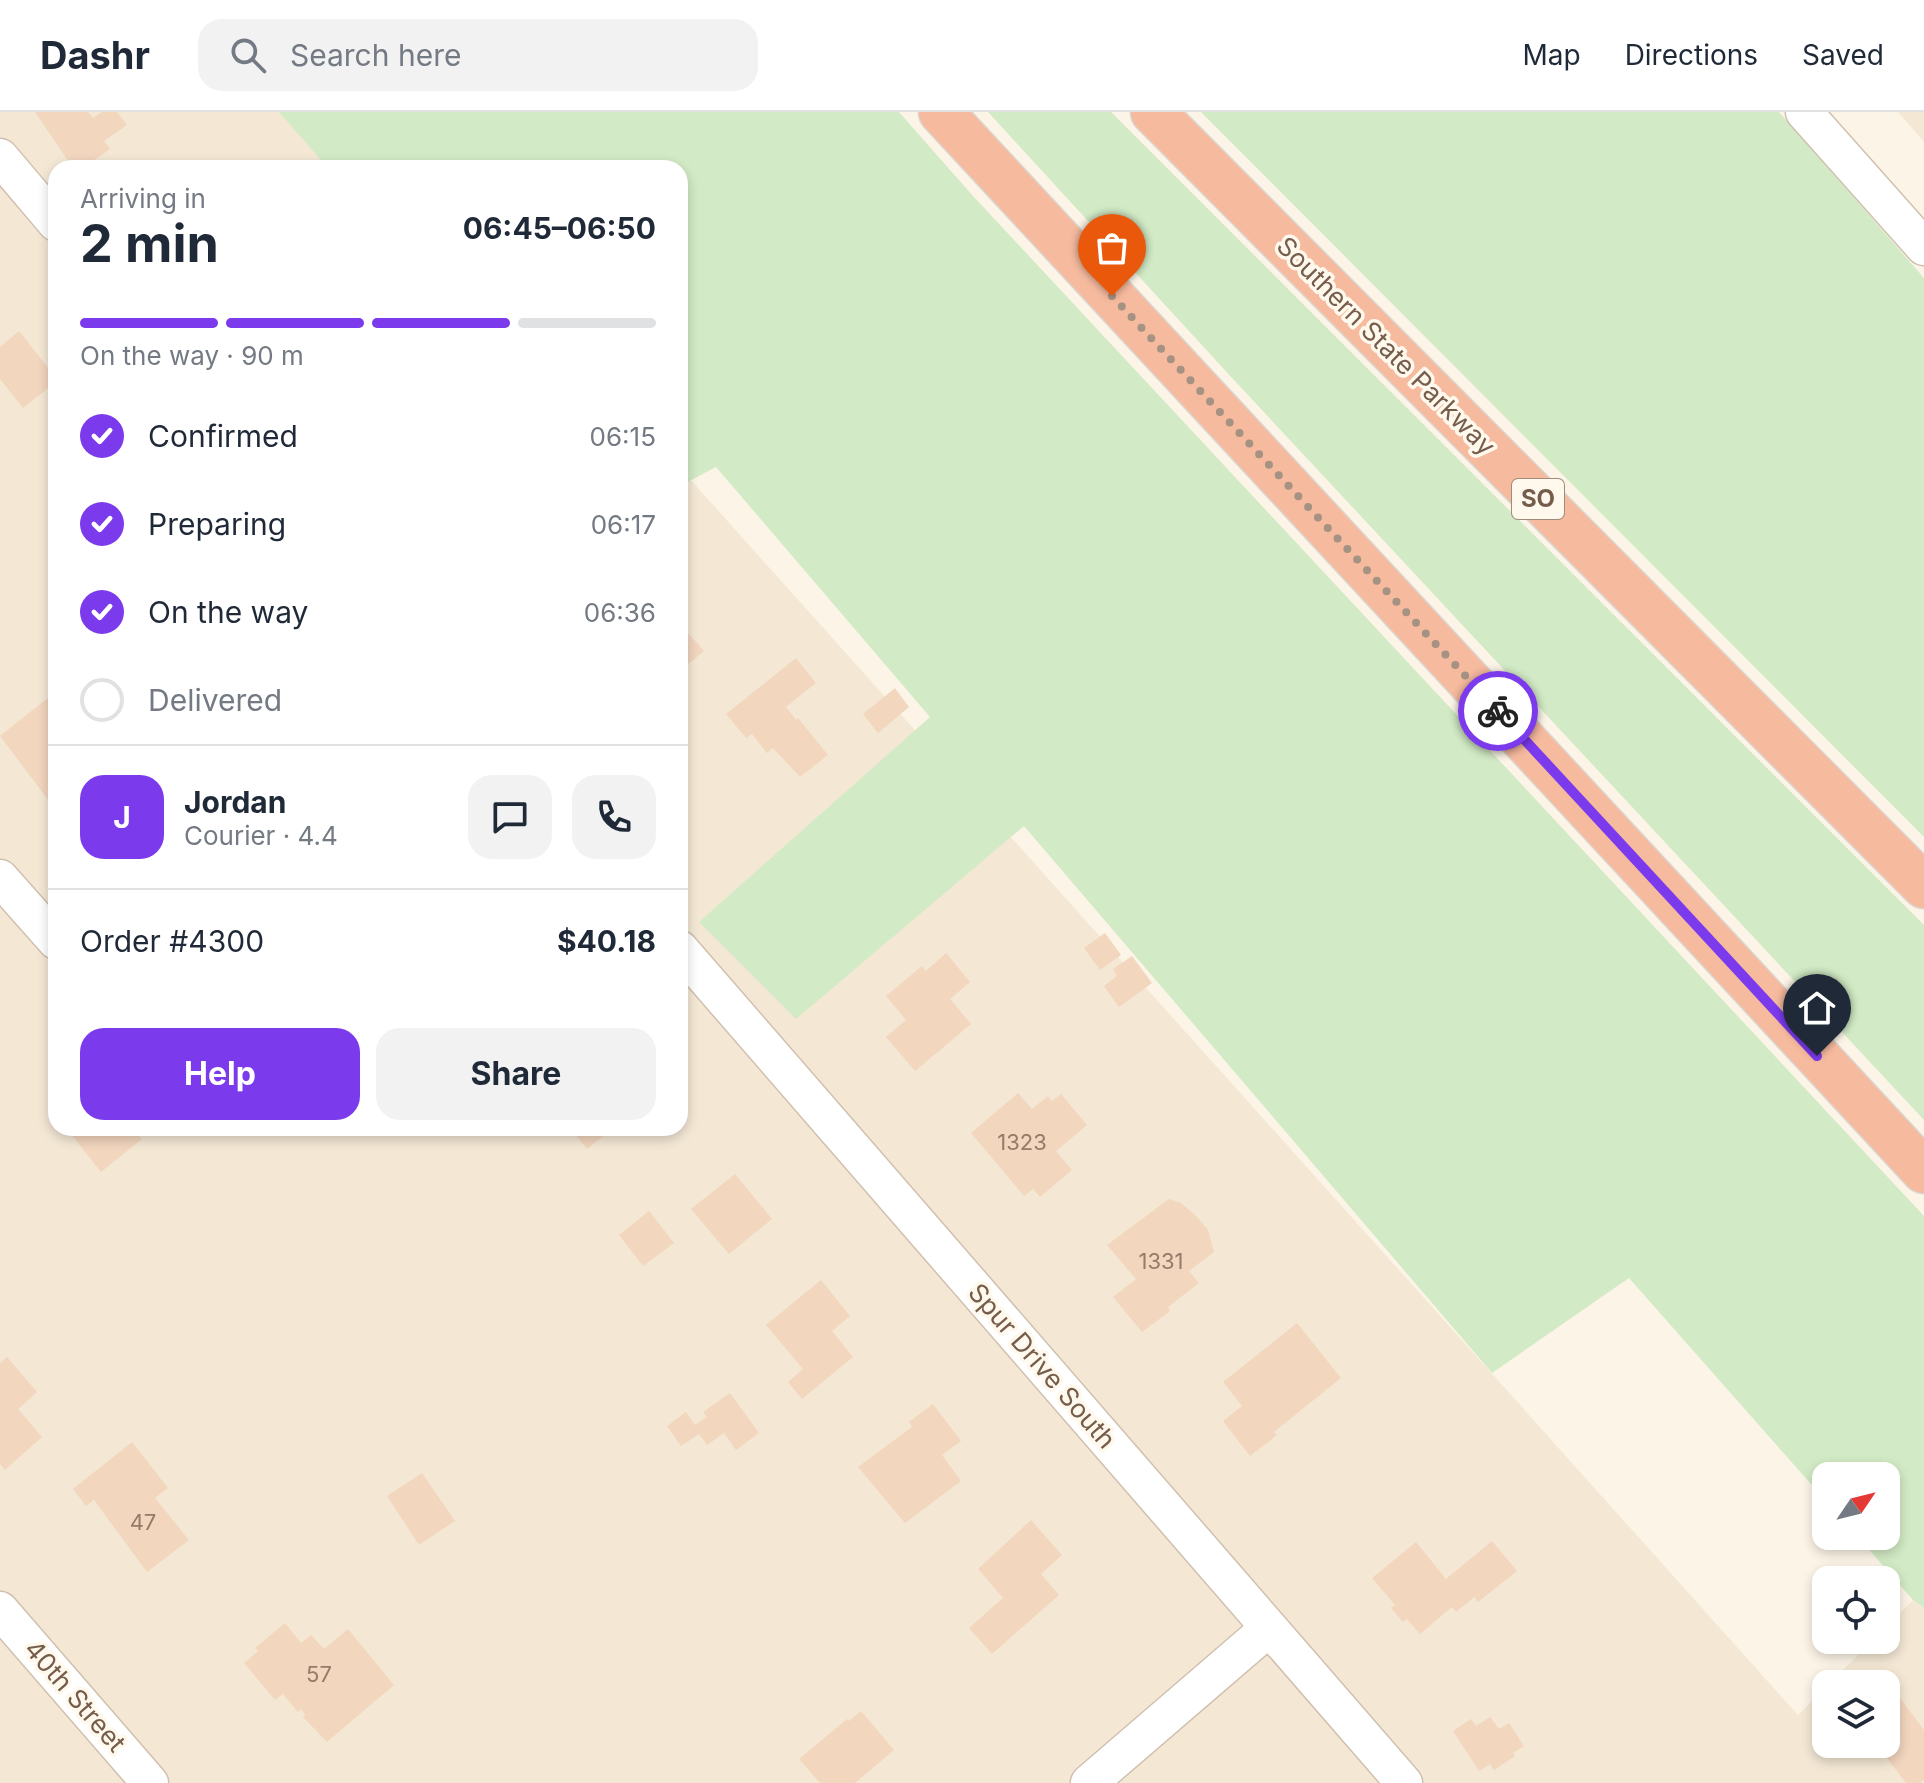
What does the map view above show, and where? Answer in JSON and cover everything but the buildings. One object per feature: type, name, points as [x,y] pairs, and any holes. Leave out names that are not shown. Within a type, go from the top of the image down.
[{"type":"highway","points":[[941,112],[1924,1171]]},
{"type":"highway","name":"Southern State Parkway","points":[[1153,112],[1924,886]]},
{"type":"street","points":[[1804,112],[1924,247]]},
{"type":"street","points":[[0,157],[48,214]]},
{"type":"street","points":[[0,878],[48,932]]},
{"type":"street","name":"Spur Drive South","points":[[688,958],[1404,1783]]},
{"type":"street","name":"40th Street","points":[[0,1610],[150,1783]]},
{"type":"street","points":[[1089,1783],[1269,1628]]},
{"type":"shaded area","points":[[0,112],[360,112],[403,160],[48,160],[48,1136],[688,1136],[688,477],[1798,1715],[1812,1701],[1812,1758],[1900,1758],[1900,1670],[1843,1670],[1859,1654],[1900,1654],[1900,1613],[1913,1600],[1924,1608],[1924,1783],[0,1783]]},
{"type":"shaded area","points":[[1898,112],[1924,112],[1924,142]]},
{"type":"green space","points":[[279,112],[899,112],[973,196],[1924,1216],[1924,1608],[1900,1585],[1900,1566],[1883,1566],[1869,1550],[1900,1550],[1900,1462],[1812,1462],[1812,1485],[1629,1278],[1492,1373],[1024,826],[796,1019],[699,922],[930,717],[716,467],[688,482],[688,160],[321,160]]},
{"type":"green space","points":[[988,112],[1111,112],[1924,925],[1924,1120],[1233,379]]},
{"type":"green space","points":[[1201,112],[1779,112],[1924,278],[1924,837]]},
{"type":"way so far","points":[[1112,296],[1498,711]]},
{"type":"route","points":[[1498,711],[1817,1056]]}]
